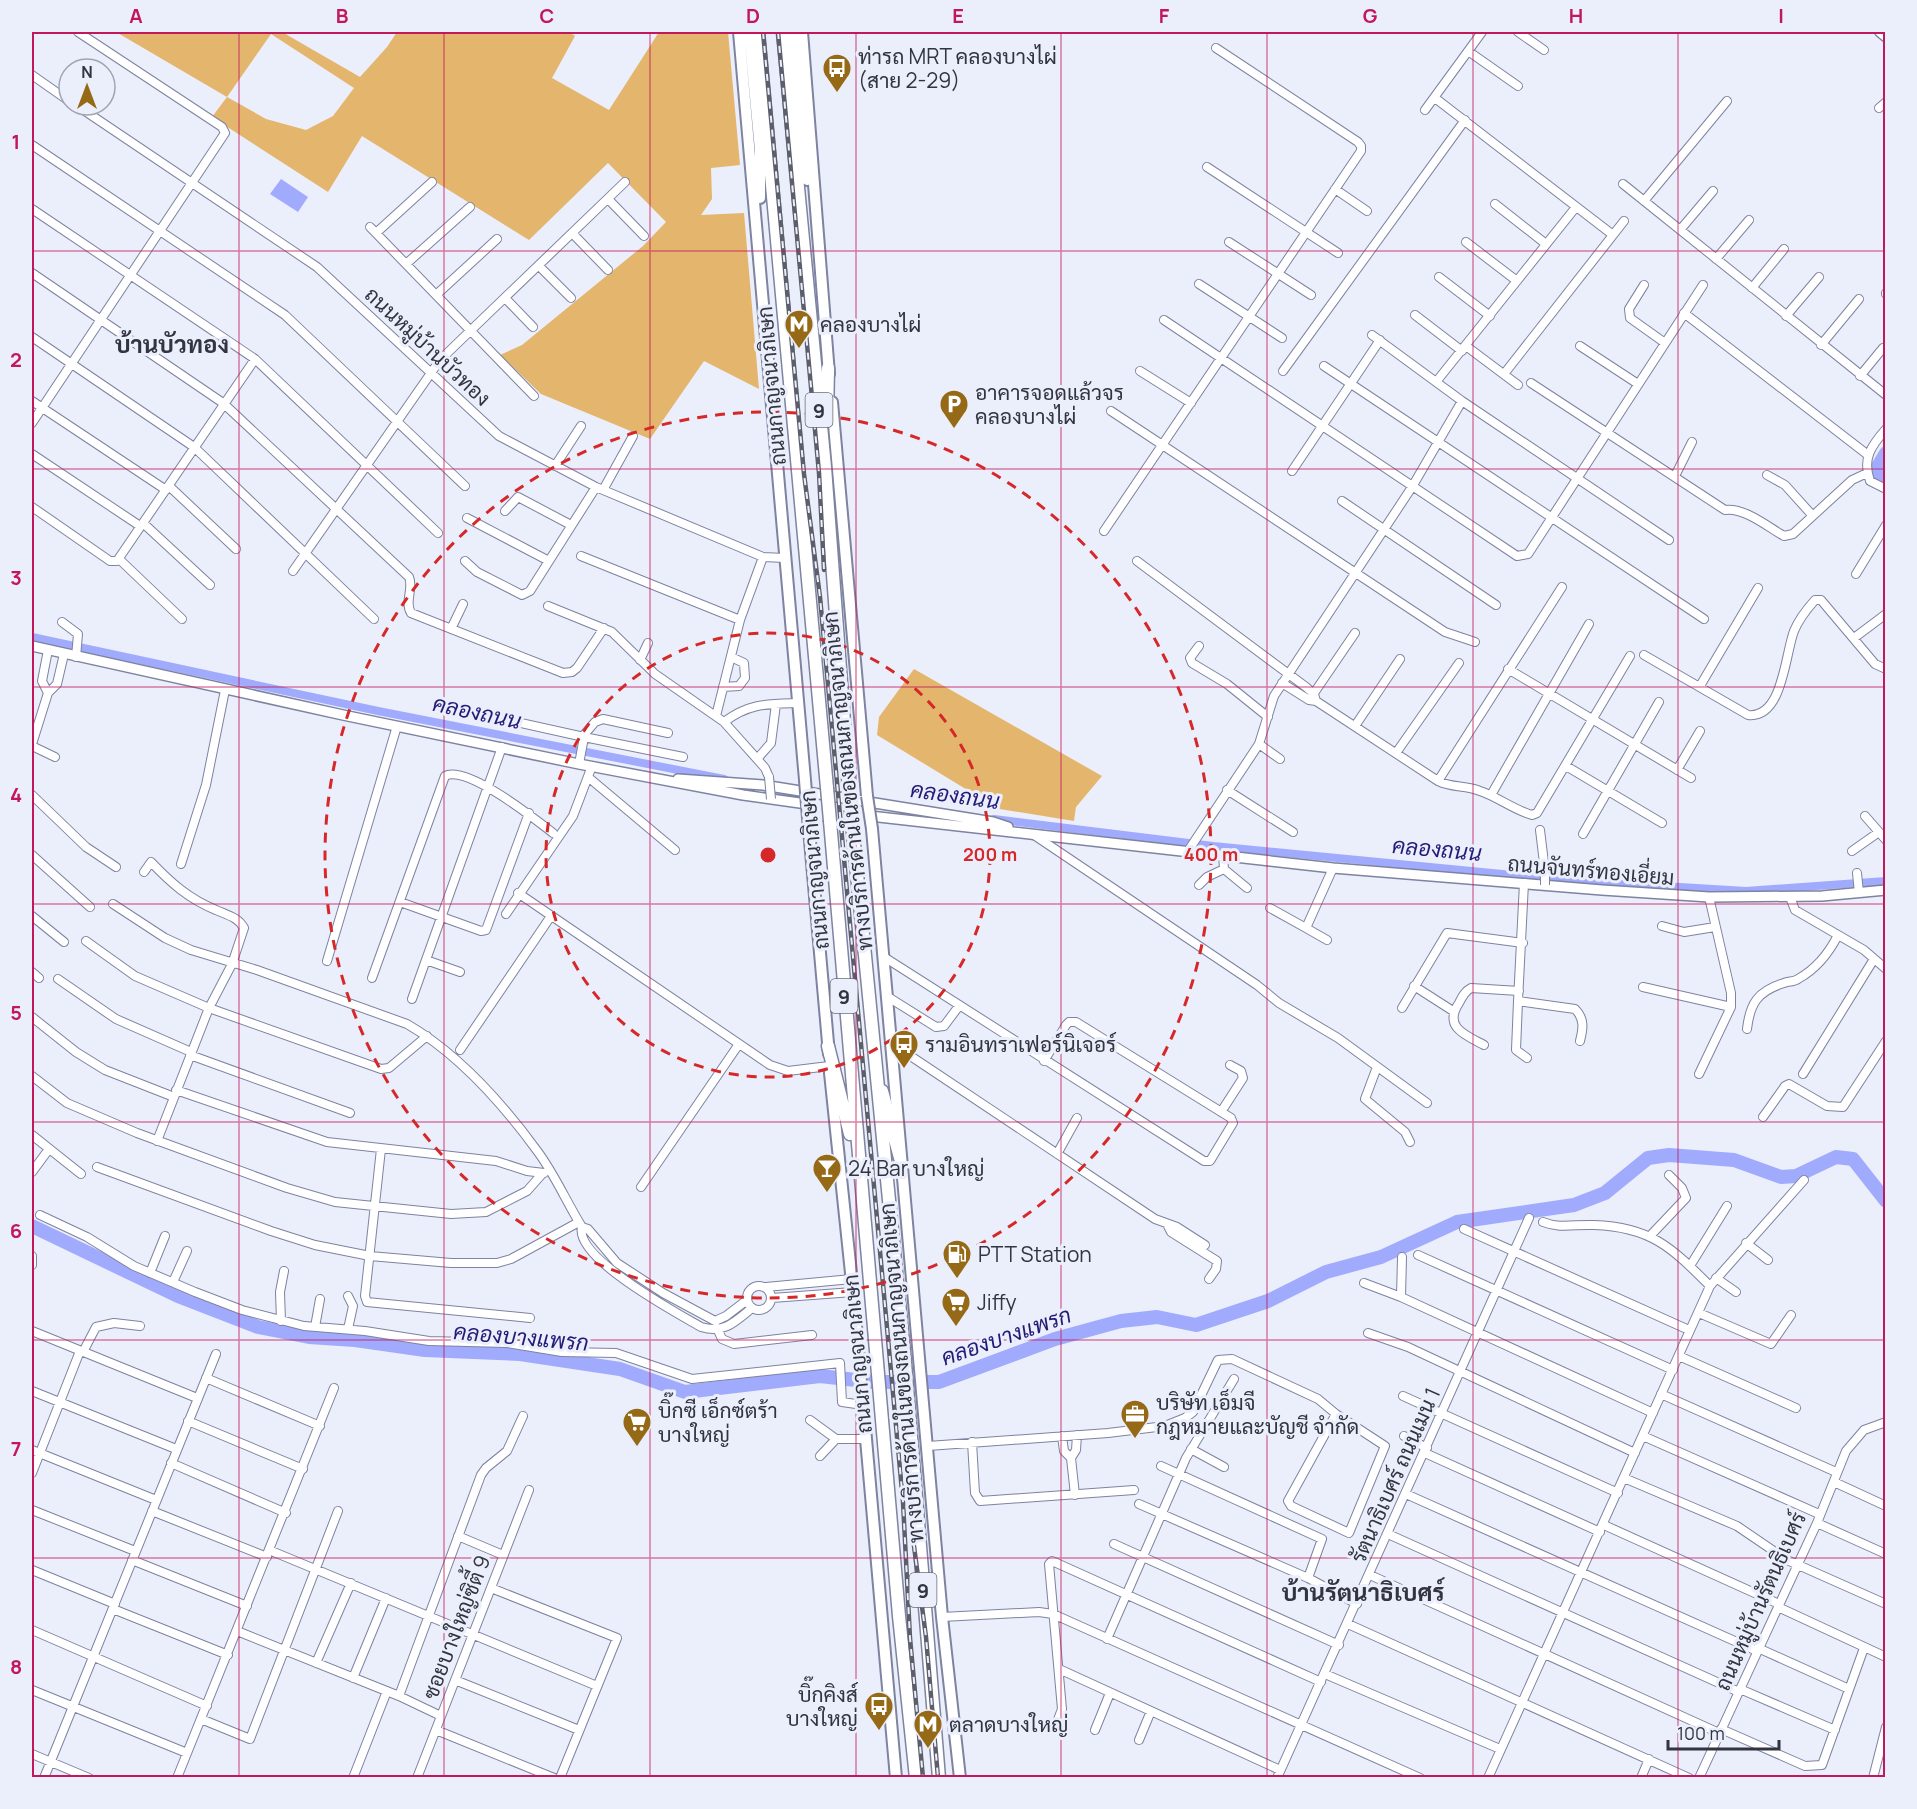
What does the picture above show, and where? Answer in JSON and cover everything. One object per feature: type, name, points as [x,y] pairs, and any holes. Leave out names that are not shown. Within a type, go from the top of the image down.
[{"type":"highway","name":"ถนนกาญจนาภิเษก","points":[[758,32],[830,821],[859,1170],[916,1778]]},
{"type":"highway","name":"ถนนกาญจนาภิเษก","points":[[783,32],[825,467],[849,790],[873,1055],[905,1363],[939,1778]]},
{"type":"highway","points":[[825,467],[828,368]]},
{"type":"highway","points":[[828,1046],[859,1170]]},
{"type":"highway","points":[[873,1055],[900,1158]]},
{"type":"main road","points":[[739,32],[828,1046],[852,1280],[896,1778]]},
{"type":"main road","points":[[749,32],[760,150],[760,267]]},
{"type":"main road","points":[[793,32],[803,148],[820,265]]},
{"type":"main road","name":"ทางบริการด้านในของถนนกาญจนาภิเษก","points":[[802,32],[828,368],[867,796],[888,997],[900,1158],[921,1367],[942,1617],[960,1778]]},
{"type":"street","points":[[32,423],[193,183],[225,130],[78,32]]},
{"type":"street","points":[[1425,110],[1482,32]]},
{"type":"street","points":[[1518,32],[1544,50]]},
{"type":"street","points":[[1880,32],[1886,37]]},
{"type":"street","points":[[1104,531],[1361,151],[1361,146],[1216,48]]},
{"type":"street","points":[[1468,51],[1518,86]]},
{"type":"street","points":[[32,75],[57,92]]},
{"type":"street","points":[[1435,98],[1613,235]]},
{"type":"street","points":[[1644,201],[1727,101]]},
{"type":"street","name":"ถนนหมู่บ้านบัวทอง","points":[[94,117],[317,267],[499,436],[599,488],[763,557],[785,558]]},
{"type":"street","points":[[1283,371],[1464,120]]},
{"type":"street","points":[[32,145],[285,315],[465,486]]},
{"type":"street","points":[[1207,167],[1338,254]]},
{"type":"street","points":[[432,182],[373,230],[534,396]]},
{"type":"street","points":[[293,571],[365,464],[440,360],[609,200],[625,182]]},
{"type":"street","points":[[1623,184],[1886,395]]},
{"type":"street","points":[[1335,189],[1367,211]]},
{"type":"street","points":[[1680,230],[1713,191]]},
{"type":"street","points":[[609,200],[644,236]]},
{"type":"street","points":[[1495,204],[1546,244]]},
{"type":"street","points":[[406,264],[470,207]]},
{"type":"street","points":[[1436,382],[1576,207]]},
{"type":"street","points":[[32,209],[255,359],[438,533]]},
{"type":"street","points":[[1716,259],[1749,220]]},
{"type":"street","points":[[1504,374],[1624,221]]},
{"type":"street","points":[[573,234],[608,270]]},
{"type":"street","points":[[436,295],[497,239]]},
{"type":"street","points":[[1229,242],[1311,295]]},
{"type":"street","points":[[1466,242],[1517,281]]},
{"type":"street","points":[[1752,288],[1784,249]]},
{"type":"street","points":[[539,266],[571,298]]},
{"type":"street","points":[[32,273],[223,403],[409,578],[411,585],[409,611],[569,674],[577,668],[604,628]]},
{"type":"street","points":[[1439,277],[1490,316]]},
{"type":"street","points":[[1786,316],[1819,277]]},
{"type":"street","points":[[1200,284],[1282,338]]},
{"type":"street","points":[[1644,285],[1629,309],[1630,318],[1665,343]]},
{"type":"street","points":[[1164,320],[1517,556],[1528,554],[1703,285]]},
{"type":"street","points":[[505,298],[533,327]]},
{"type":"street","points":[[1821,345],[1859,299]]},
{"type":"street","points":[[1684,313],[1868,455]]},
{"type":"street","points":[[1415,315],[1518,385]]},
{"type":"street","points":[[1372,335],[1462,401],[1669,540]]},
{"type":"street","points":[[32,337],[195,447],[374,619]]},
{"type":"street","points":[[1292,471],[1380,340]]},
{"type":"street","points":[[1580,346],[1638,384]]},
{"type":"street","points":[[1860,376],[1883,348]]},
{"type":"street","points":[[32,507],[111,561],[119,559],[255,359]]},
{"type":"street","points":[[1324,366],[1704,619]]},
{"type":"street","points":[[1140,371],[1191,403]]},
{"type":"street","points":[[1531,383],[1607,430],[1725,510],[1732,508],[1760,520],[1784,536],[1793,534],[1851,480],[1867,473]]},
{"type":"street","points":[[32,400],[168,488],[236,549]]},
{"type":"street","points":[[1190,848],[1259,744],[1274,696],[1412,487],[1462,401]]},
{"type":"street","points":[[1111,411],[1445,632],[1475,642]]},
{"type":"street","points":[[555,466],[581,426]]},
{"type":"street","points":[[1886,429],[1868,455],[1867,473],[1870,481],[1886,489]]},
{"type":"street","points":[[465,561],[477,572],[522,594],[530,591],[571,525],[599,488],[633,436]]},
{"type":"street","points":[[1675,476],[1692,442]]},
{"type":"street","points":[[32,454],[142,524],[210,585]]},
{"type":"street","points":[[1767,475],[1785,485],[1812,515]]},
{"type":"street","points":[[505,511],[518,497],[571,525]]},
{"type":"street","points":[[1342,501],[1496,604]]},
{"type":"street","points":[[467,518],[549,561]]},
{"type":"street","points":[[1856,574],[1886,525]]},
{"type":"street","points":[[581,556],[740,620]]},
{"type":"street","points":[[716,716],[740,620],[763,557]]},
{"type":"street","points":[[119,559],[182,619]]},
{"type":"street","points":[[1137,561],[1287,675],[1313,698],[1438,781],[1452,787],[1467,786],[1491,795],[1528,814],[1537,813],[1630,656]]},
{"type":"street","points":[[1438,781],[1562,587]]},
{"type":"street","points":[[1700,686],[1758,588]]},
{"type":"street","points":[[1644,655],[1749,716],[1758,716],[1764,713],[1786,672],[1793,634],[1799,619],[1815,600],[1821,600],[1875,664],[1886,669]]},
{"type":"street","points":[[452,629],[463,604]]},
{"type":"street","points":[[548,606],[604,628],[640,660],[724,722],[770,777],[771,799]]},
{"type":"street","points":[[1854,638],[1886,614]]},
{"type":"street","points":[[62,622],[75,631],[79,639],[76,653]]},
{"type":"street","points":[[1491,795],[1590,624]]},
{"type":"street","points":[[1313,698],[1355,633]]},
{"type":"street","points":[[640,660],[648,643]]},
{"type":"street","points":[[32,646],[64,654],[76,653],[225,690],[397,726],[502,747],[580,759],[592,766],[743,795],[807,804]]},
{"type":"street","points":[[1199,646],[1190,658],[1192,663],[1227,684],[1268,717]]},
{"type":"street","points":[[48,650],[42,681],[48,693]]},
{"type":"street","points":[[55,757],[32,745],[48,693],[57,684],[64,654]]},
{"type":"street","points":[[723,687],[739,686],[745,678],[744,663],[732,657]]},
{"type":"street","points":[[1355,726],[1400,658]]},
{"type":"street","points":[[1396,753],[1459,663]]},
{"type":"street","points":[[1508,669],[1594,718],[1691,778]]},
{"type":"street","points":[[1282,683],[1313,698]]},
{"type":"street","points":[[181,864],[206,785],[225,690]]},
{"type":"street","points":[[1583,834],[1659,702]]},
{"type":"street","points":[[724,722],[743,708],[798,703]]},
{"type":"street","points":[[757,759],[771,743],[776,704]]},
{"type":"street","points":[[485,715],[683,757]]},
{"type":"street","points":[[580,759],[584,737],[595,722],[603,719],[668,733]]},
{"type":"street","points":[[327,961],[397,726]]},
{"type":"street","points":[[1677,770],[1700,731]]},
{"type":"street","points":[[1259,744],[1281,759]]},
{"type":"street","points":[[412,999],[502,747]]},
{"type":"street","points":[[506,914],[518,893],[573,816],[592,766]]},
{"type":"street","points":[[1566,766],[1662,822]]},
{"type":"street","points":[[372,978],[446,776],[454,774],[489,788],[528,813],[553,833]]},
{"type":"street","points":[[588,777],[675,850]]},
{"type":"street","points":[[660,779],[694,778],[764,785],[993,822],[1021,832]]},
{"type":"street","points":[[1227,790],[1293,832]]},
{"type":"street","points":[[32,795],[86,847],[116,867]]},
{"type":"street","points":[[400,902],[481,931],[489,926],[528,813]]},
{"type":"street","points":[[870,816],[1033,834],[1189,942],[1257,985],[1279,1003],[1338,1038],[1428,1103]]},
{"type":"street","points":[[1865,816],[1886,840]]},
{"type":"street","points":[[1540,830],[1545,871],[1543,885]]},
{"type":"street","points":[[1852,851],[1879,832]]},
{"type":"street","name":"ถนนจันทร์ทองเอี่ยม","points":[[1033,834],[1190,848],[1223,855],[1333,867],[1709,897],[1790,897],[1886,890]]},
{"type":"street","points":[[32,855],[90,906]]},
{"type":"street","points":[[1223,855],[1224,869],[1247,888]]},
{"type":"street","points":[[144,872],[151,862],[176,888],[199,903],[241,922],[244,928],[232,964],[209,1008],[157,1141]]},
{"type":"street","points":[[1306,928],[1333,867]]},
{"type":"street","points":[[1200,885],[1207,877],[1224,869]]},
{"type":"street","points":[[1857,873],[1858,891]]},
{"type":"street","points":[[1524,883],[1523,943],[1516,1050],[1527,1058]]},
{"type":"street","points":[[518,893],[779,1070],[813,1070],[830,1066]]},
{"type":"street","points":[[1699,1074],[1731,1007],[1731,993],[1709,897]]},
{"type":"street","points":[[1790,897],[1795,910],[1838,935],[1886,969]]},
{"type":"street","points":[[113,904],[165,938],[232,964],[257,970],[406,1024],[427,1036],[443,1048],[491,1096],[539,1154],[545,1172],[581,1225],[592,1233],[617,1263],[702,1316],[715,1321],[726,1316],[747,1300],[749,1291],[754,1287],[852,1280]]},
{"type":"street","points":[[1270,908],[1327,940]]},
{"type":"street","points":[[32,916],[63,942]]},
{"type":"street","points":[[460,1050],[551,916]]},
{"type":"street","points":[[1662,926],[1684,932],[1715,927]]},
{"type":"street","points":[[1402,1008],[1447,933],[1523,943]]},
{"type":"street","points":[[1747,1029],[1752,1003],[1769,989],[1796,981],[1814,967],[1825,957],[1838,935]]},
{"type":"street","points":[[86,941],[135,976],[209,1008],[381,1069],[389,1068],[427,1036]]},
{"type":"street","points":[[884,957],[1044,1061],[1207,1162],[1233,1123],[1231,1118],[1076,1022],[1066,1025],[1044,1061]]},
{"type":"street","points":[[1803,1074],[1874,959]]},
{"type":"street","points":[[426,960],[460,972]]},
{"type":"street","points":[[32,972],[39,978]]},
{"type":"street","points":[[58,978],[116,1019],[191,1054],[350,1113]]},
{"type":"street","points":[[1414,986],[1453,1011]]},
{"type":"street","points":[[1642,987],[1731,1007]]},
{"type":"street","points":[[1484,1045],[1461,1033],[1454,1024],[1453,1011],[1466,990],[1471,988],[1519,991]]},
{"type":"street","points":[[888,997],[936,1027],[944,1026],[959,1006]]},
{"type":"street","points":[[1518,1001],[1575,1009],[1580,1014],[1584,1027],[1580,1041]]},
{"type":"street","points":[[32,1017],[76,1052],[105,1071],[308,1138],[381,1149],[496,1161],[545,1172]]},
{"type":"street","points":[[1763,1117],[1789,1084],[1827,1106],[1843,1107],[1886,1041]]},
{"type":"street","points":[[891,1043],[1168,1226],[1177,1227],[1206,1245]]},
{"type":"street","points":[[641,1188],[739,1044]]},
{"type":"street","points":[[1221,1112],[1243,1078],[1241,1071],[1230,1065]]},
{"type":"street","points":[[1377,1067],[1365,1099],[1405,1132],[1410,1142]]},
{"type":"street","points":[[32,1076],[68,1103],[157,1141],[313,1196],[375,1207],[452,1214],[486,1212],[527,1191],[545,1172]]},
{"type":"street","points":[[1057,1154],[1077,1118]]},
{"type":"street","points":[[32,1135],[81,1174]]},
{"type":"street","points":[[32,1172],[49,1149]]},
{"type":"street","points":[[381,1149],[365,1296],[370,1303],[530,1318]]},
{"type":"street","points":[[97,1167],[271,1231],[315,1245],[370,1256],[451,1263],[496,1263],[511,1259],[581,1225]]},
{"type":"street","points":[[1650,1236],[1686,1198],[1682,1188],[1669,1175]]},
{"type":"street","points":[[1488,1778],[1710,1286],[1804,1180]]},
{"type":"street","points":[[1690,1266],[1727,1206]]},
{"type":"street","points":[[40,1215],[150,1273],[222,1303],[280,1321],[315,1328],[348,1329],[429,1341],[507,1343],[562,1352],[616,1353],[692,1379],[840,1364],[842,1402],[862,1402]]},
{"type":"street","name":"รัตนาธิเบศร์ ถนนเมน 1","points":[[1278,1776],[1339,1645],[1529,1218]]},
{"type":"street","points":[[1543,1222],[1559,1227],[1622,1227],[1650,1236],[1690,1266],[1710,1286]]},
{"type":"street","points":[[581,1225],[585,1244],[610,1269],[701,1328],[718,1331],[725,1329],[752,1308],[765,1309],[772,1298]]},
{"type":"street","points":[[1168,1226],[1171,1232],[1217,1261],[1216,1269],[1209,1279]]},
{"type":"street","points":[[1464,1229],[1689,1330]]},
{"type":"street","points":[[150,1273],[165,1236]]},
{"type":"street","points":[[1746,1243],[1768,1260]]},
{"type":"street","points":[[173,1282],[187,1251]]},
{"type":"street","points":[[1418,1255],[1673,1370]]},
{"type":"street","points":[[32,1256],[32,1265]]},
{"type":"street","points":[[1401,1297],[1402,1257]]},
{"type":"street","points":[[280,1321],[280,1292],[284,1271]]},
{"type":"street","points":[[1716,1278],[1736,1292]]},
{"type":"street","points":[[1364,1282],[1479,1332],[1653,1413]]},
{"type":"street","points":[[766,1287],[772,1298]]},
{"type":"street","points":[[772,1298],[853,1292]]},
{"type":"street","points":[[348,1296],[353,1306],[348,1329]]},
{"type":"street","points":[[315,1328],[320,1299]]},
{"type":"street","points":[[747,1300],[752,1308]]},
{"type":"street","points":[[1698,1313],[1770,1344],[1791,1315]]},
{"type":"street","points":[[715,1321],[722,1339],[734,1344],[812,1335]]},
{"type":"street","points":[[32,1473],[36,1452],[81,1351],[93,1330],[99,1325],[114,1323],[140,1326]]},
{"type":"street","points":[[32,1331],[198,1398]]},
{"type":"street","points":[[1368,1333],[1408,1347],[1635,1453]]},
{"type":"street","points":[[44,1778],[216,1354]]},
{"type":"street","points":[[1679,1356],[1796,1408]]},
{"type":"street","points":[[928,1446],[1165,1426],[1193,1412],[1214,1367],[1223,1358],[1253,1367],[1318,1399],[1336,1414],[1385,1446],[1349,1533],[1291,1506],[1288,1501],[1336,1414]]},
{"type":"street","points":[[206,1378],[320,1426]]},
{"type":"street","points":[[1107,1640],[1191,1449],[1234,1379]]},
{"type":"street","points":[[177,1778],[334,1388]]},
{"type":"street","points":[[32,1391],[176,1449]]},
{"type":"street","points":[[1661,1394],[1836,1472]]},
{"type":"street","points":[[1403,1396],[1618,1493]]},
{"type":"street","points":[[399,1696],[426,1617],[481,1475],[507,1451],[524,1416]]},
{"type":"street","points":[[810,1420],[836,1439],[865,1439]]},
{"type":"street","points":[[189,1421],[303,1469]]},
{"type":"street","name":"ถนนหมู่บ้านรัตนธิเบศร์","points":[[1700,1777],[1816,1523],[1846,1451],[1857,1436],[1871,1426],[1886,1422]]},
{"type":"street","points":[[1075,1495],[1071,1458],[1076,1450],[1077,1435]]},
{"type":"street","points":[[1062,1436],[1064,1451],[1071,1458]]},
{"type":"street","points":[[1404,1436],[1426,1450],[1778,1605],[1886,1657]]},
{"type":"street","points":[[1643,1436],[1819,1514]]},
{"type":"street","points":[[820,1456],[836,1439]]},
{"type":"street","points":[[972,1442],[975,1493],[980,1501],[1134,1490]]},
{"type":"street","points":[[1191,1449],[1224,1467]]},
{"type":"street","points":[[36,1452],[156,1500]]},
{"type":"street","points":[[171,1463],[286,1512]]},
{"type":"street","points":[[1161,1466],[1322,1539],[1308,1578]]},
{"type":"street","points":[[1624,1478],[1737,1526],[1796,1564],[1886,1604]]},
{"type":"street","points":[[1834,1482],[1886,1506]]},
{"type":"street","name":"ซอยบางใหญ่ซิตี้ 9","points":[[417,1778],[529,1490]]},
{"type":"street","points":[[1406,1494],[1849,1689]]},
{"type":"street","points":[[1139,1504],[1308,1578],[1357,1604]]},
{"type":"street","points":[[32,1509],[135,1551]]},
{"type":"street","points":[[152,1511],[314,1568],[426,1617],[597,1686]]},
{"type":"street","points":[[201,1719],[250,1738],[338,1511]]},
{"type":"street","points":[[1816,1523],[1886,1554]]},
{"type":"street","points":[[1388,1534],[1563,1613],[1834,1730]]},
{"type":"street","points":[[458,1536],[503,1555]]},
{"type":"street","points":[[1114,1544],[1339,1645]]},
{"type":"street","points":[[132,1560],[247,1606]]},
{"type":"street","points":[[1056,1725],[1062,1709],[1049,1563],[1052,1562],[1126,1596],[1500,1749]]},
{"type":"street","points":[[32,1570],[228,1655]]},
{"type":"street","points":[[1370,1575],[1720,1731],[1812,1767],[1825,1762],[1834,1730],[1864,1648]]},
{"type":"street","points":[[316,1663],[351,1583]]},
{"type":"street","points":[[491,1588],[617,1638],[560,1778]]},
{"type":"street","points":[[353,1678],[386,1598]]},
{"type":"street","points":[[942,1617],[1039,1612],[1053,1614],[1301,1727],[1420,1778]]},
{"type":"street","points":[[1348,1624],[1689,1778]]},
{"type":"street","points":[[32,1630],[207,1706]]},
{"type":"street","points":[[237,1631],[387,1691],[441,1716]]},
{"type":"street","points":[[1059,1669],[1278,1776]]},
{"type":"street","points":[[455,1680],[579,1730]]},
{"type":"street","points":[[32,1690],[187,1753]]},
{"type":"street","points":[[353,1778],[387,1691]]},
{"type":"street","points":[[1095,1730],[1110,1693]]},
{"type":"street","points":[[1139,1740],[1151,1712]]},
{"type":"street","points":[[1873,1778],[1886,1727]]},
{"type":"street","points":[[436,1730],[555,1778]]},
{"type":"street","points":[[32,1754],[89,1778]]},
{"type":"street","points":[[1641,1778],[1649,1759]]},
{"type":"street","points":[[1875,1769],[1886,1771]]},
{"type":"shaded area","points":[[116,32],[282,32],[360,77],[387,47],[397,32],[569,32],[575,36],[552,78],[609,110],[659,32],[728,32],[740,165],[711,168],[712,199],[701,215],[744,213],[759,389],[704,361],[650,439],[541,394],[500,355],[522,345],[643,246],[666,222],[608,163],[529,240],[362,136],[328,192],[212,117],[227,97]],"holes":[[[271,34],[354,88],[333,116],[306,130],[266,119],[227,97]]]},
{"type":"shaded area","points":[[914,669],[1102,776],[1076,807],[1074,821],[969,804],[969,791],[877,735],[879,717]]},
{"type":"water","points":[[281,179],[308,197],[298,212],[270,194]]},
{"type":"waterway","name":"คลองบางไผ่","points":[[1886,453],[1877,468],[1879,475],[1886,479]]},
{"type":"waterway","name":"คลองถนน","points":[[32,637],[378,711],[724,779]]},
{"type":"waterway","name":"คลองถนน","points":[[994,819],[1213,846],[1564,880],[1746,891],[1886,881]]},
{"type":"waterway","name":"คลองบางแพรก","points":[[32,1226],[178,1296],[258,1327],[309,1337],[355,1340],[425,1350],[520,1354],[620,1369],[685,1392],[820,1376],[874,1382],[939,1382],[1055,1339],[1121,1321],[1157,1317],[1196,1325],[1268,1301],[1326,1272],[1381,1257],[1457,1222],[1574,1205],[1605,1193],[1648,1158],[1669,1155],[1734,1160],[1781,1177],[1796,1176],[1836,1157],[1853,1159],[1886,1201]]},
{"type":"railway","points":[[763,32],[804,474],[820,597],[903,1502],[910,1638],[923,1778]]},
{"type":"railway","points":[[778,32],[819,473],[824,570]]},
{"type":"railway","points":[[912,1531],[926,1637],[938,1778]]},
{"type":"place","name":"ท่ารถ MRT คลองบางไผ่ (สาย 2-29)","points":[[837,94]]},
{"type":"place","name":"คลองบางไผ่","points":[[799,350]]},
{"type":"place","name":"อาคารจอดแล้วจร คลองบางไผ่","points":[[954,430]]},
{"type":"place","name":"รามอินทราเฟอร์นิเจอร์","points":[[904,1070]]},
{"type":"place","name":"24 Bar บางใหญ่","points":[[827,1194]]},
{"type":"place","name":"PTT Station","points":[[957,1280]]},
{"type":"place","name":"Jiffy","points":[[956,1328]]},
{"type":"place","name":"บริษัท เอ็มจี กฎหมายและบัญชี จำกัด","points":[[1135,1440]]},
{"type":"place","name":"บิ๊กซี เอ็กซ์ตร้า บางใหญ่","points":[[637,1448]]},
{"type":"place","name":"บิ๊กคิงส์ บางใหญ่","points":[[879,1732]]},
{"type":"place","name":"ตลาดบางใหญ่","points":[[928,1750]]},
{"type":"district","name":"บ้านบัวทอง","points":[[172,343]]},
{"type":"district","name":"บ้านรัตนาธิเบศร์","points":[[1363,1591]]}]
